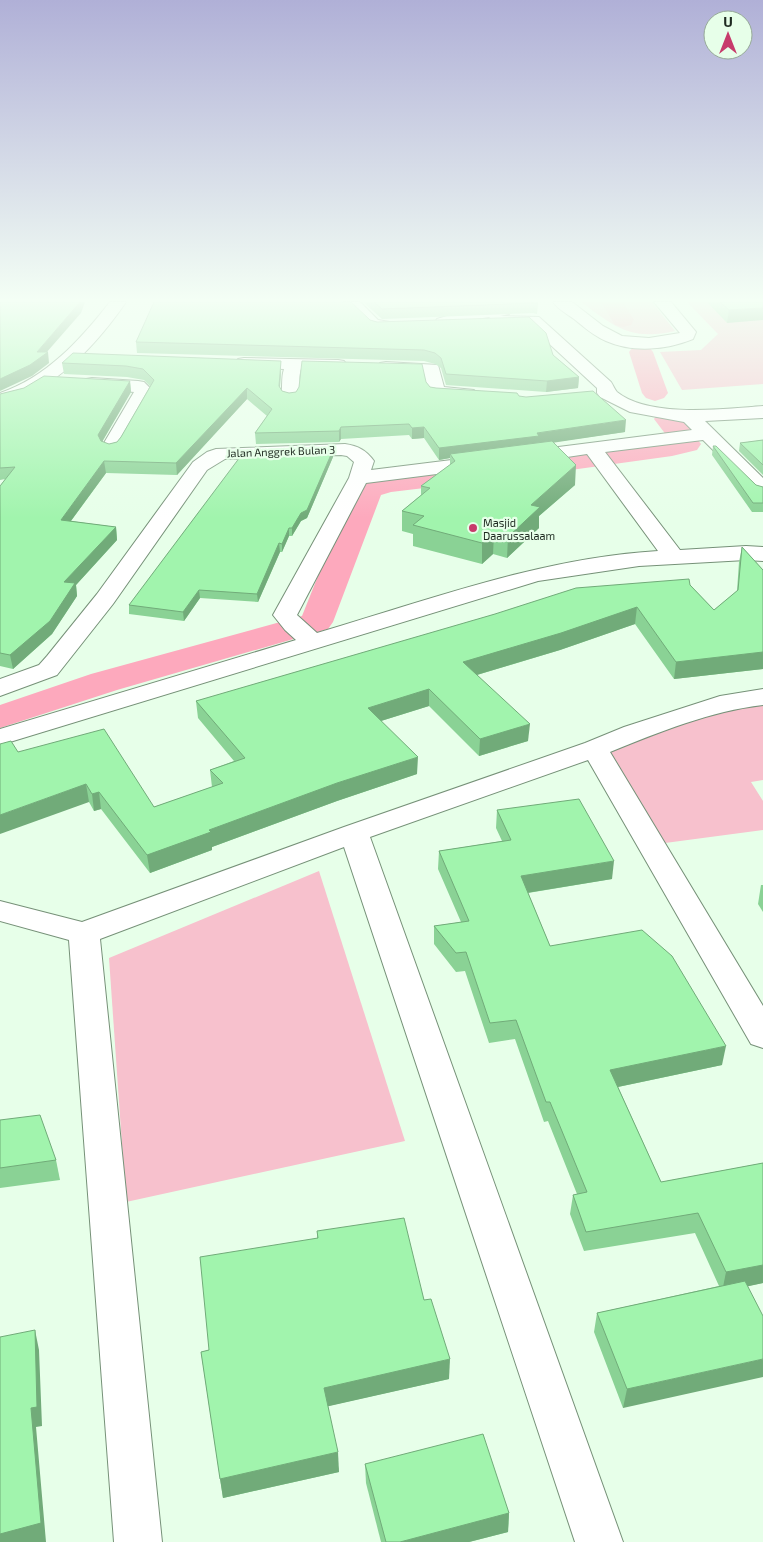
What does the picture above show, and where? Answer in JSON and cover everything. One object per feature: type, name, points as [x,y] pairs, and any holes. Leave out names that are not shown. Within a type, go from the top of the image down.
[{"type":"street","points":[[0,399],[28,390],[48,374]]},
{"type":"street","points":[[290,397],[291,374]]},
{"type":"street","points":[[434,374],[440,392],[471,406],[440,392]]},
{"type":"street","points":[[592,374],[605,386],[606,393]]},
{"type":"street","points":[[41,380],[132,385],[144,390],[111,448]]},
{"type":"street","points":[[588,395],[606,393],[636,408],[690,417],[763,412]]},
{"type":"street","points":[[690,417],[702,434],[763,489]]},
{"type":"street","points":[[304,635],[285,615],[360,478],[597,455],[662,438],[702,434]]},
{"type":"street","name":"Jalan Anggrek Bulan 3","points":[[0,688],[48,670],[105,600],[200,466],[214,456],[233,453],[353,450],[364,461],[360,478]]},
{"type":"street","points":[[597,455],[673,556]]},
{"type":"street","points":[[0,737],[304,635],[535,575],[639,558],[746,553],[763,554]]},
{"type":"street","points":[[0,911],[84,933],[354,833],[595,749],[633,733],[729,701],[763,697]]},
{"type":"street","points":[[595,749],[763,1035]]},
{"type":"street","points":[[354,833],[599,1542]]},
{"type":"street","points":[[84,933],[138,1542]]},
{"type":"shaded area","points":[[673,374],[763,374],[763,384],[682,390]]},
{"type":"shaded area","points":[[763,697],[763,780],[751,782],[763,801],[763,830],[650,845],[595,749]]},
{"type":"shaded area","points":[[319,871],[405,1141],[126,1202],[109,958]]},
{"type":"building","points":[[0,374],[11,374],[0,379]]},
{"type":"building","points":[[148,374],[280,374],[279,386],[282,391],[289,393],[296,392],[299,387],[301,374],[424,374],[426,382],[430,387],[436,388],[517,393],[519,396],[526,397],[593,391],[626,420],[537,433],[539,436],[439,448],[424,427],[412,428],[409,424],[341,427],[339,431],[255,433],[272,409],[247,388],[176,463],[104,461],[61,520],[116,527],[64,582],[75,583],[50,621],[10,655],[0,653],[0,486],[15,467],[0,468],[0,394],[24,388],[44,376],[130,381],[98,435],[101,441],[109,444],[117,442],[121,437],[154,380]]},
{"type":"building","points":[[446,374],[575,374],[579,377],[547,381]]},
{"type":"building","points":[[763,440],[763,465],[740,443]]},
{"type":"building","points":[[552,441],[576,465],[531,505],[540,507],[508,537],[494,534],[482,543],[413,525],[424,516],[402,511],[430,488],[421,486],[455,461],[450,454]]},
{"type":"building","points":[[713,446],[716,446],[756,485],[763,487],[763,503],[753,503]]},
{"type":"building","points":[[333,450],[307,510],[301,513],[292,528],[289,528],[282,544],[279,543],[257,594],[199,590],[183,612],[129,605],[243,453]]},
{"type":"building","points":[[742,547],[763,570],[763,652],[676,662],[637,607],[561,633],[463,662],[530,724],[480,739],[429,689],[368,708],[418,757],[337,783],[147,855],[99,792],[92,794],[86,784],[0,815],[0,744],[11,741],[18,752],[104,729],[154,807],[223,783],[210,770],[245,758],[196,701],[495,614],[576,588],[689,579],[690,585],[714,610],[738,590]]},
{"type":"building","points":[[579,799],[614,861],[521,876],[550,946],[642,930],[672,956],[726,1046],[610,1070],[661,1182],[763,1163],[763,1265],[726,1272],[698,1213],[586,1232],[573,1195],[587,1192],[550,1102],[546,1102],[516,1020],[490,1023],[466,952],[456,953],[434,926],[469,921],[439,851],[511,840],[497,810]]},
{"type":"building","points":[[40,1115],[56,1160],[0,1168],[0,1120]]},
{"type":"building","points":[[404,1218],[424,1300],[431,1299],[450,1359],[324,1388],[338,1452],[220,1479],[201,1352],[209,1350],[200,1257],[318,1238],[317,1231]]},
{"type":"building","points":[[745,1281],[763,1316],[763,1359],[627,1389],[597,1313]]},
{"type":"building","points":[[35,1330],[37,1407],[31,1408],[41,1523],[0,1534],[0,1337]]},
{"type":"building","points":[[483,1434],[509,1513],[400,1542],[386,1542],[365,1464]]},
{"type":"waterway","points":[[648,374],[655,393]]},
{"type":"waterway","points":[[0,717],[104,682],[316,622],[369,490],[386,484],[549,465],[672,448],[687,444],[667,419]]},
{"type":"place","name":"Masjid Daarussalaam","points":[[473,528]]}]
